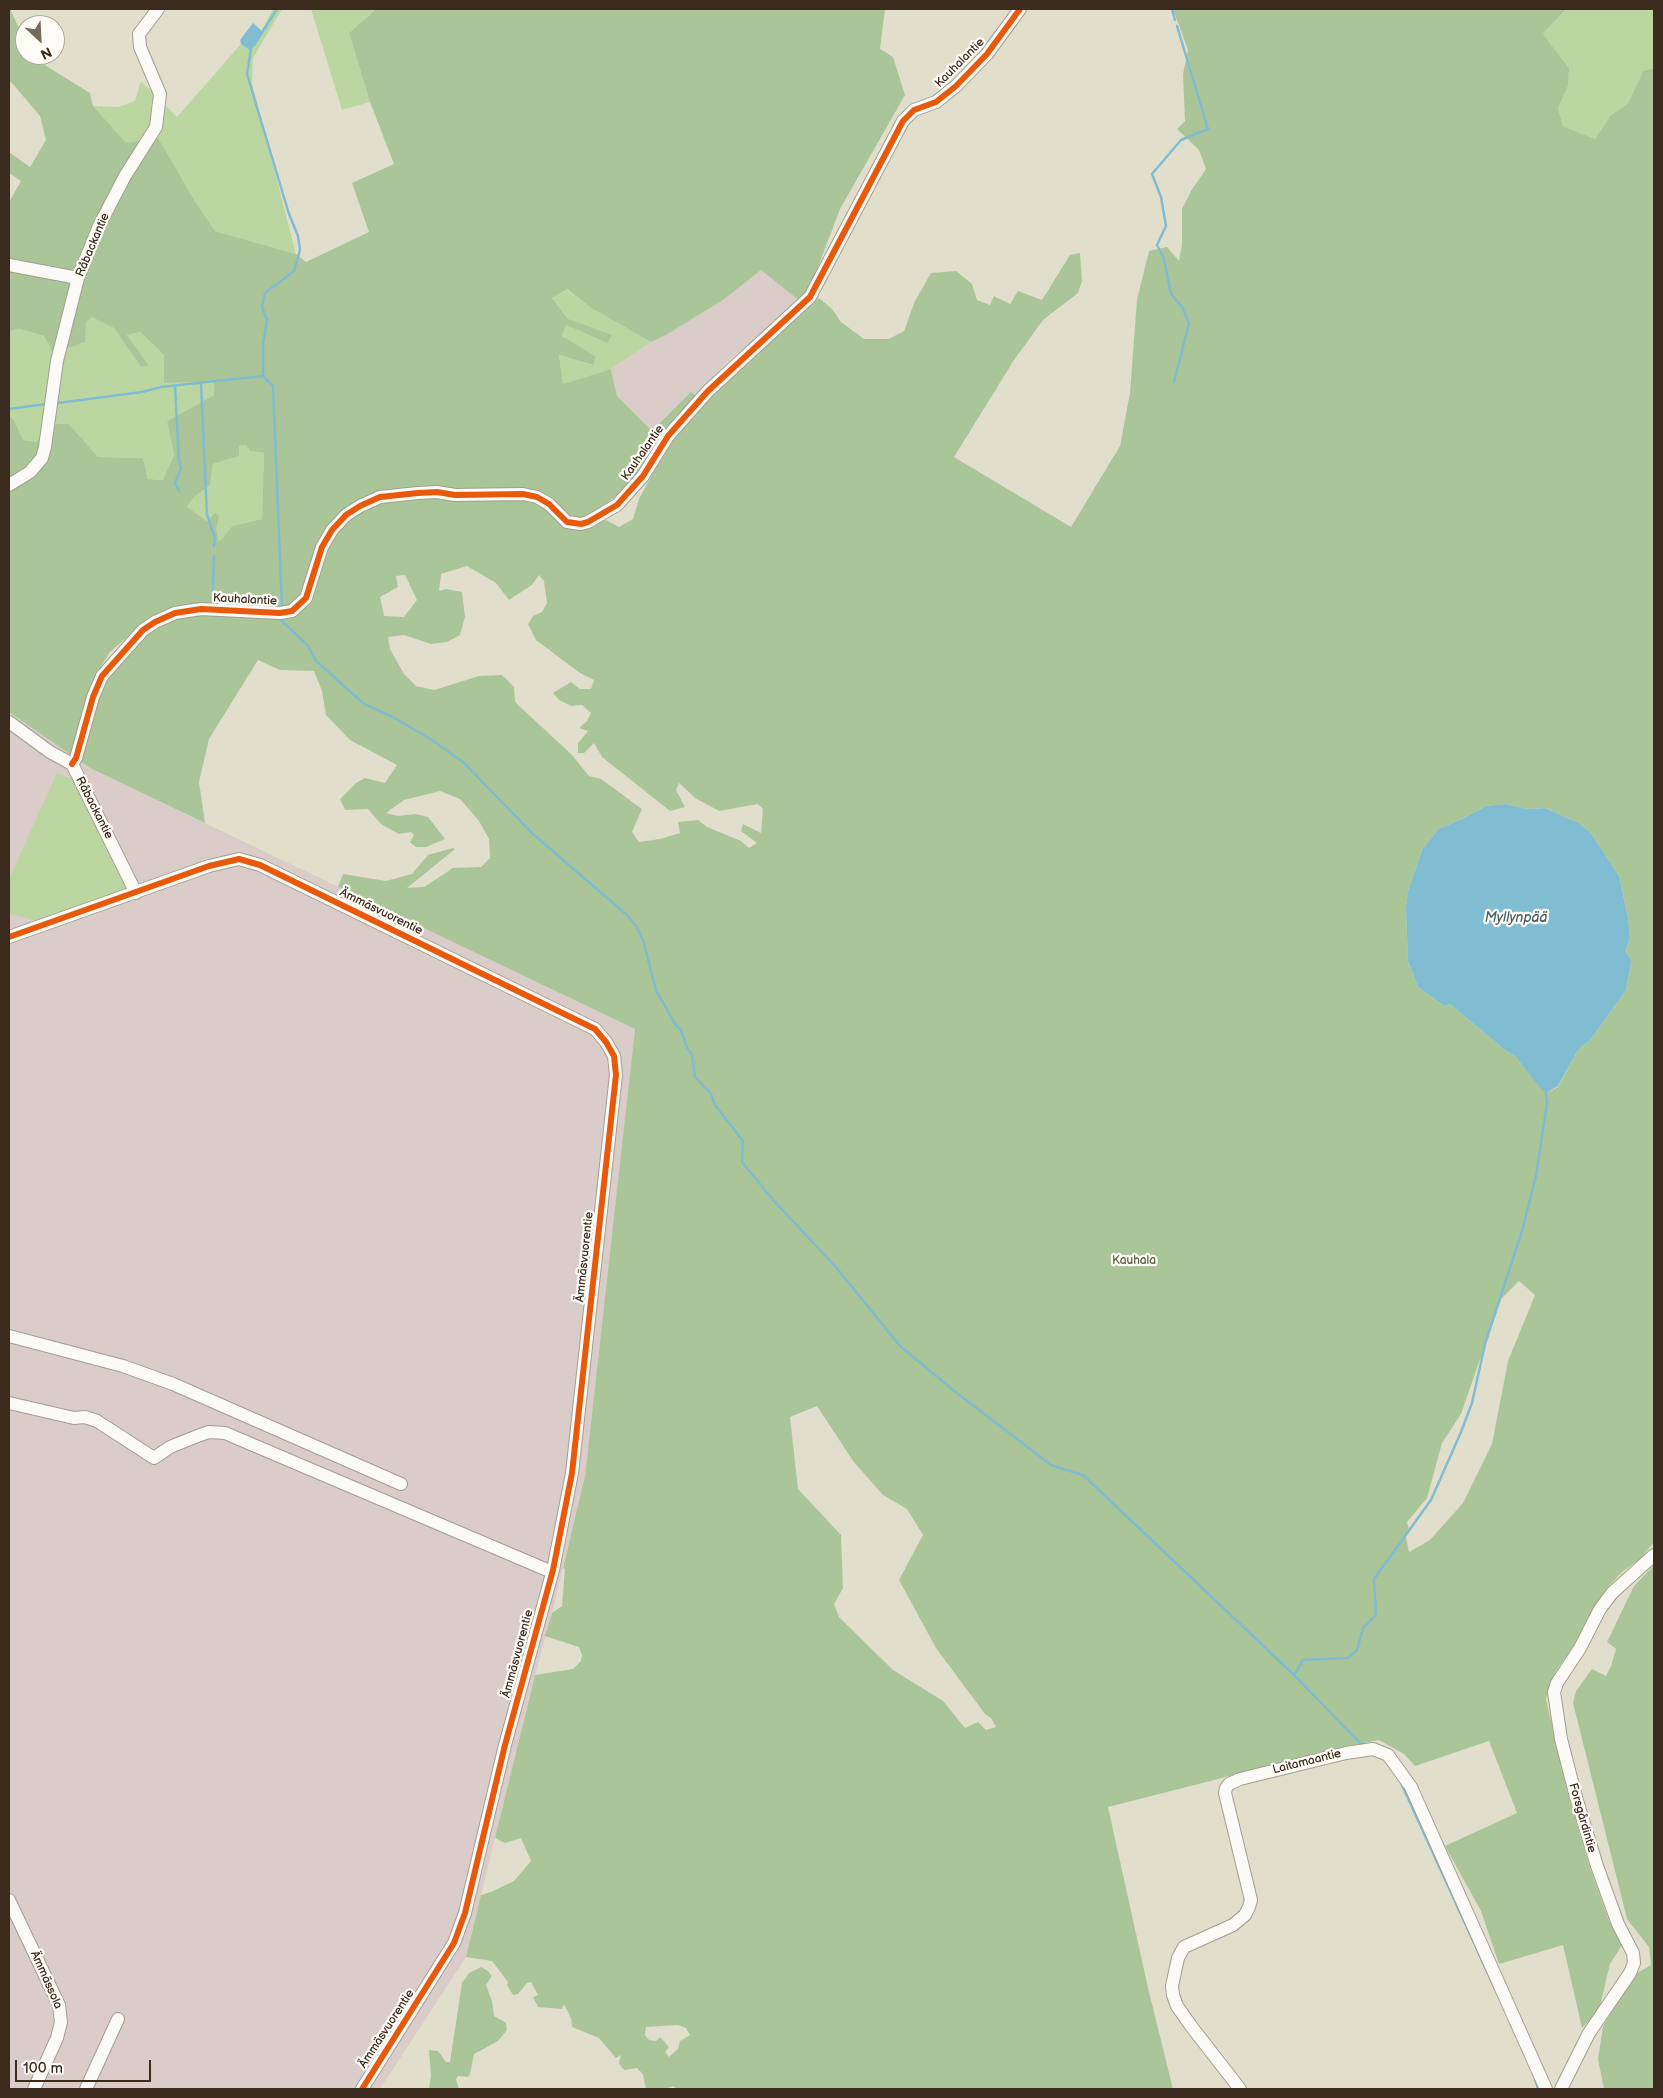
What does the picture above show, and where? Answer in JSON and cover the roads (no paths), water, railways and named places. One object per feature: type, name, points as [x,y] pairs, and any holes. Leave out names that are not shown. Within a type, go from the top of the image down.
[{"type":"street","name":"Råbackantie","points":[[9,485],[30,472],[42,458],[57,361],[78,278],[99,226],[125,176],[156,127],[160,94],[140,48],[139,34],[158,9]]},
{"type":"street","name":"Kauhalantie","points":[[72,764],[76,758],[93,697],[102,676],[143,630],[175,613],[201,609],[280,613],[292,611],[306,598],[322,547],[332,530],[346,515],[360,506],[380,497],[418,493],[437,492],[455,495],[523,494],[537,497],[549,504],[567,522],[581,524],[588,522],[621,502],[643,476],[668,436],[708,391],[810,297],[832,260],[903,120],[914,110],[936,102],[956,86],[998,41],[1020,9]]},
{"type":"street","points":[[9,265],[78,278]]},
{"type":"street","name":"Råbackantie","points":[[9,722],[50,752],[72,764],[136,893]]},
{"type":"street","name":"Ämmäsvuorentie","points":[[9,937],[209,866],[239,859],[260,865],[594,1029],[606,1042],[614,1056],[616,1075],[572,1473],[552,1572],[506,1745],[465,1913],[454,1943],[362,2089]]},
{"type":"street","points":[[9,1336],[123,1366],[173,1384],[401,1484]]},
{"type":"street","points":[[9,1403],[74,1418],[84,1417],[97,1420],[154,1458],[170,1447],[200,1434],[209,1432],[225,1434],[552,1572]]},
{"type":"street","name":"Forsgårdintie","points":[[1561,2089],[1589,2033],[1630,1973],[1634,1962],[1633,1953],[1618,1924],[1596,1866],[1561,1739],[1554,1692],[1557,1682],[1580,1648],[1600,1609],[1612,1593],[1654,1555]]},
{"type":"street","name":"Laitamaantie","points":[[1240,2089],[1177,2006],[1172,1986],[1178,1958],[1184,1947],[1233,1925],[1245,1916],[1251,1900],[1225,1793],[1226,1788],[1229,1784],[1240,1779],[1346,1753],[1373,1749],[1388,1755],[1411,1787],[1546,2089]]},
{"type":"street","name":"Ämmässola","points":[[9,1900],[59,2005],[61,2022],[57,2038],[34,2089]]},
{"type":"street","points":[[86,2089],[118,2019]]},
{"type":"water","points":[[253,23],[262,31],[251,51],[241,44],[240,40]]},
{"type":"water","name":"Myllynpää","points":[[1505,804],[1527,809],[1545,808],[1579,823],[1591,833],[1619,876],[1628,917],[1630,938],[1625,951],[1631,959],[1631,964],[1626,990],[1591,1039],[1578,1050],[1558,1086],[1546,1093],[1516,1057],[1450,1004],[1444,1006],[1418,987],[1408,961],[1406,908],[1408,891],[1422,850],[1438,829],[1486,806]]},
{"type":"waterway","points":[[254,45],[277,9]]},
{"type":"waterway","points":[[1172,9],[1175,20]]},
{"type":"waterway","points":[[1174,382],[1189,323],[1182,307],[1171,294],[1164,259],[1157,245],[1166,226],[1161,197],[1152,174],[1181,140],[1208,129],[1177,26]]},
{"type":"waterway","points":[[58,403],[142,392],[161,387],[263,376],[263,344],[267,320],[262,307],[265,293],[294,271],[300,250],[298,236],[289,214],[247,74],[251,49]]},
{"type":"waterway","points":[[263,376],[273,386],[282,608]]},
{"type":"waterway","points":[[201,383],[207,515],[215,538],[214,546]]},
{"type":"waterway","points":[[175,386],[181,468],[175,483],[179,491]]},
{"type":"waterway","points":[[9,409],[46,404]]},
{"type":"waterway","points":[[213,589],[214,556]]},
{"type":"waterway","points":[[281,620],[308,646],[316,661],[364,704],[391,716],[432,740],[463,762],[533,834],[627,915],[636,926],[643,940],[656,990],[675,1024],[681,1030],[687,1048],[692,1055],[695,1077],[711,1094],[715,1105],[743,1141],[742,1162],[774,1201],[835,1266],[900,1346],[953,1390],[1051,1465],[1083,1475],[1294,1675],[1361,1744],[1367,1744]]},
{"type":"waterway","points":[[1294,1675],[1303,1660],[1348,1658],[1357,1650],[1363,1628],[1376,1615],[1374,1579],[1431,1500],[1461,1432],[1472,1403],[1485,1344],[1522,1231],[1536,1176],[1547,1103],[1546,1093]]},
{"type":"waterway","points":[[1401,1783],[1495,1989]]},
{"type":"waterway","points":[[1535,2079],[1538,2089]]},
{"type":"park label","name":"Kauhala","points":[[1134,1261]]}]
